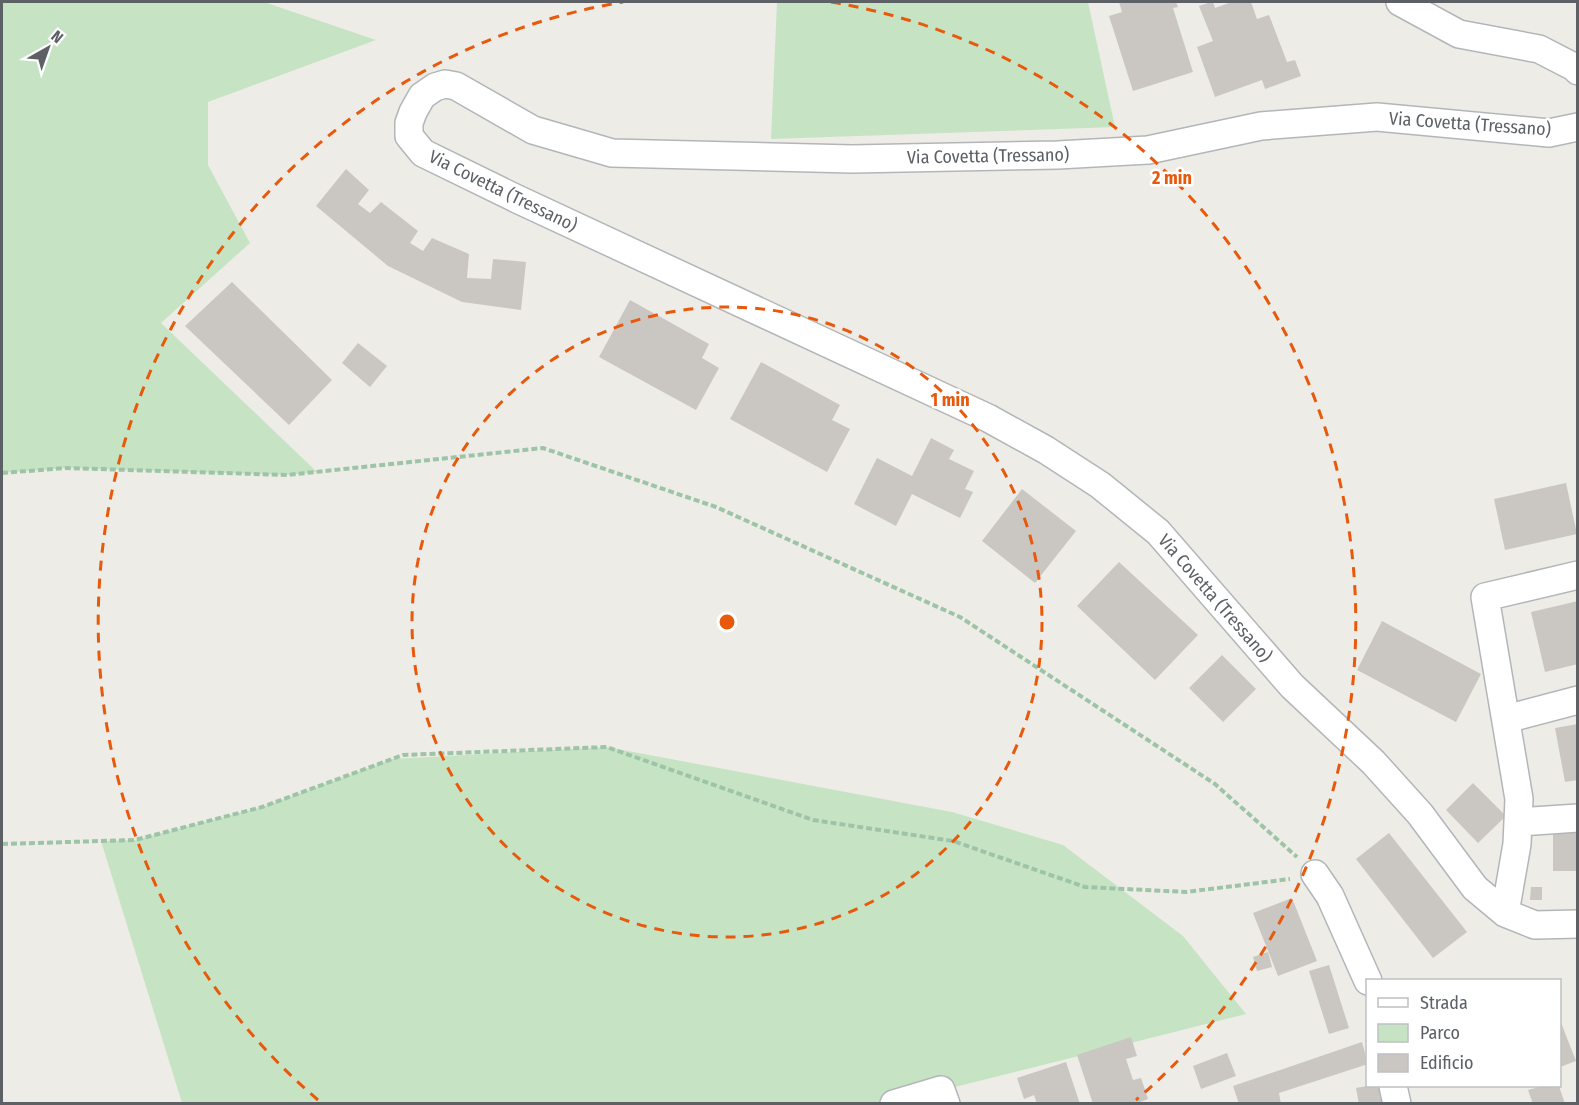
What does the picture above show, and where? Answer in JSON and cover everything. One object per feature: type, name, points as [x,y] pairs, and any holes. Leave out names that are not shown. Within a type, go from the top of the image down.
[{"type":"street","points":[[1400,2],[1459,34],[1539,49],[1578,71]]},
{"type":"street","name":"Via Covetta (Tressano)","points":[[1578,127],[1549,133],[1377,117],[1261,126],[1148,150],[1058,155],[852,159],[612,153],[533,130],[456,86],[445,84],[435,87],[422,96],[409,123],[409,136],[423,153],[988,418],[1046,450],[1100,485],[1158,532],[1292,687],[1373,762],[1420,814],[1475,888],[1505,913],[1535,925],[1578,924]]},
{"type":"street","points":[[1505,913],[1517,844],[1520,799],[1485,597],[1578,575]]},
{"type":"street","points":[[1506,719],[1578,700]]},
{"type":"street","points":[[1518,822],[1578,818]]},
{"type":"street","points":[[1315,874],[1330,896],[1367,979]]},
{"type":"street","points":[[1393,1087],[1397,1104]]},
{"type":"street","points":[[894,1104],[941,1090],[946,1104]]},
{"type":"path","points":[[2,473],[66,468],[287,475],[543,448],[716,507],[960,617],[1215,784],[1315,874]]},
{"type":"path","points":[[2,844],[135,840],[262,807],[403,755],[607,747],[813,820],[953,841],[1085,887],[1186,892],[1276,882],[1315,874]]},
{"type":"green space","points":[[2,2],[264,2],[376,40],[208,102],[208,165],[250,243],[161,323],[317,472],[287,475],[66,468],[2,473]]},
{"type":"green space","points":[[777,2],[1088,2],[1115,127],[771,139]]},
{"type":"green space","points":[[607,747],[952,812],[1063,845],[1183,936],[1246,1014],[891,1103],[182,1103],[101,841],[135,840],[262,807],[392,759]]},
{"type":"building","points":[[1119,2],[1176,2],[1178,7],[1173,8],[1193,72],[1133,91],[1109,16],[1122,12]]},
{"type":"building","points":[[1211,2],[1215,8],[1232,2],[1251,2],[1257,19],[1269,15],[1287,62],[1295,60],[1301,76],[1265,89],[1262,80],[1215,97],[1197,47],[1213,41],[1199,6]]},
{"type":"building","points":[[346,169],[369,190],[358,204],[370,213],[381,202],[418,231],[410,243],[423,251],[432,238],[469,254],[467,278],[491,279],[493,259],[526,262],[521,310],[462,302],[388,266],[316,206]]},
{"type":"building","points":[[232,282],[332,380],[289,425],[185,326]]},
{"type":"building","points":[[630,300],[709,344],[702,358],[719,368],[696,410],[599,357]]},
{"type":"building","points":[[358,343],[387,366],[370,387],[342,363]]},
{"type":"building","points":[[761,362],[840,405],[832,420],[850,429],[827,472],[730,419]]},
{"type":"building","points":[[931,438],[954,450],[949,459],[974,471],[965,489],[973,492],[960,518],[912,494],[896,526],[854,504],[877,458],[912,476]]},
{"type":"building","points":[[1566,483],[1577,534],[1505,550],[1494,499]]},
{"type":"building","points":[[1022,489],[1076,531],[1035,583],[982,541]]},
{"type":"building","points":[[1119,562],[1198,635],[1155,680],[1077,606]]},
{"type":"building","points":[[1578,601],[1578,664],[1545,672],[1531,612]]},
{"type":"building","points":[[1382,621],[1481,674],[1456,722],[1357,670]]},
{"type":"building","points":[[1222,655],[1256,689],[1223,722],[1189,688]]},
{"type":"building","points":[[1578,724],[1578,780],[1565,782],[1555,728]]},
{"type":"building","points":[[1473,783],[1506,816],[1478,843],[1446,810]]},
{"type":"building","points":[[1553,832],[1578,832],[1578,871],[1553,871]]},
{"type":"building","points":[[1389,833],[1467,932],[1433,958],[1356,859]]},
{"type":"building","points":[[1531,887],[1542,887],[1542,900],[1530,900]]},
{"type":"building","points":[[1292,898],[1317,961],[1278,976],[1253,913]]},
{"type":"building","points":[[1268,952],[1272,967],[1257,971],[1253,957]]},
{"type":"building","points":[[1329,965],[1349,1028],[1329,1034],[1309,971]]},
{"type":"building","points":[[1561,1023],[1576,1061],[1561,1067]]},
{"type":"building","points":[[1131,1037],[1137,1056],[1126,1059],[1133,1080],[1141,1078],[1148,1099],[1135,1104],[1093,1104],[1077,1055]]},
{"type":"building","points":[[1362,1042],[1366,1065],[1279,1093],[1281,1104],[1239,1104],[1233,1086]]},
{"type":"building","points":[[1227,1053],[1236,1076],[1201,1089],[1193,1066]]},
{"type":"building","points":[[1066,1062],[1080,1104],[1037,1104],[1034,1095],[1024,1099],[1017,1078]]},
{"type":"building","points":[[1381,1087],[1385,1104],[1359,1104],[1356,1088]]},
{"type":"building","points":[[1539,1087],[1559,1087],[1565,1104],[1533,1104],[1528,1090]]}]
